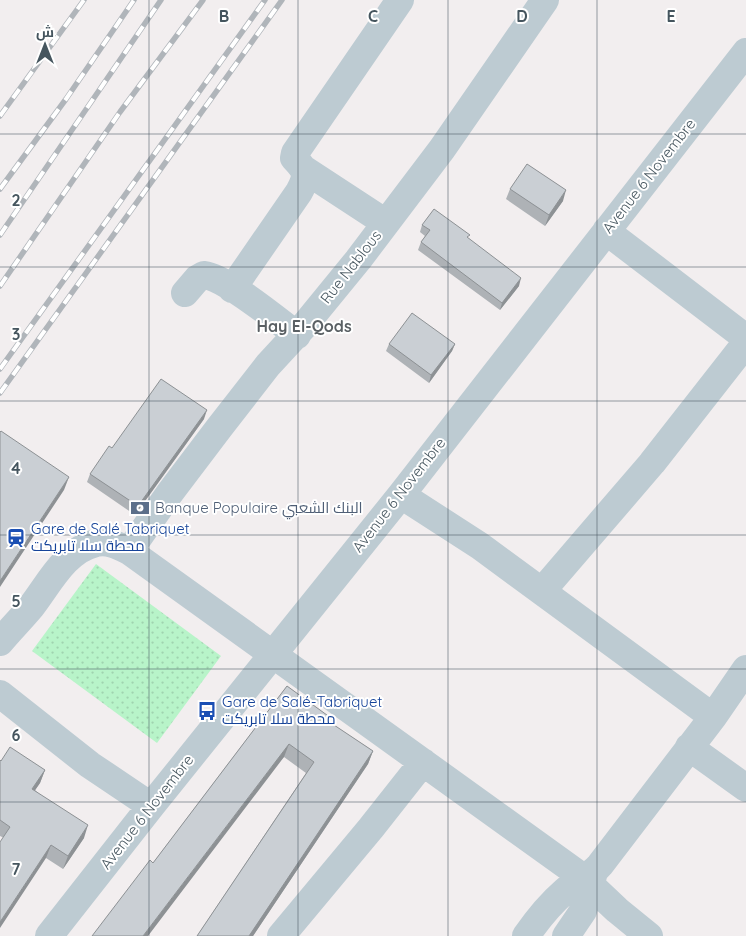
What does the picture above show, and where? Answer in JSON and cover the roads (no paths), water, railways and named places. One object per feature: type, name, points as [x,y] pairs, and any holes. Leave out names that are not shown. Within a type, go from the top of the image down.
[{"type":"street","points":[[386,223],[304,170],[294,158],[294,153],[400,0]]},
{"type":"street","name":"Rue Nablous","points":[[129,551],[213,435],[268,365],[297,334],[358,260],[386,223],[481,95],[545,0]]},
{"type":"street","name":"Avenue 6 Novembre","points":[[49,936],[401,494],[746,52]]},
{"type":"street","points":[[232,289],[299,192],[306,179],[304,170]]},
{"type":"street","points":[[606,231],[746,338]]},
{"type":"street","points":[[185,293],[204,275],[211,276],[297,334]]},
{"type":"street","points":[[542,591],[652,463],[746,343]]},
{"type":"street","points":[[401,494],[480,546],[713,717]]},
{"type":"street","points":[[0,642],[30,608],[64,563],[74,554],[96,543],[115,544],[129,551],[590,878],[617,910],[649,936]]},
{"type":"street","points":[[526,936],[551,904],[590,878],[713,717],[746,669]]},
{"type":"street","points":[[0,694],[90,765],[151,806]]},
{"type":"street","points":[[690,747],[746,788]]},
{"type":"street","points":[[291,933],[424,762]]},
{"type":"street","points":[[566,936],[583,912],[590,878]]},
{"type":"railway","points":[[0,116],[84,0]]},
{"type":"railway","points":[[0,189],[66,99],[134,0]]},
{"type":"railway","points":[[0,235],[161,0]]},
{"type":"railway","points":[[0,286],[120,112],[203,0]]},
{"type":"railway","points":[[0,369],[265,0]]},
{"type":"railway","points":[[0,393],[282,0]]},
{"type":"place","name":"Banque Populaire البنك الشعبي","points":[[140,508]]},
{"type":"place","name":"Gare de Salé Tabriquet محطة سلا تابريكت","points":[[16,538]]},
{"type":"place","name":"Gare de Salé-Tabriquet محطة سلا تابريكت","points":[[207,711]]},
{"type":"district","name":"Hay El-Qods","points":[[304,326]]}]
